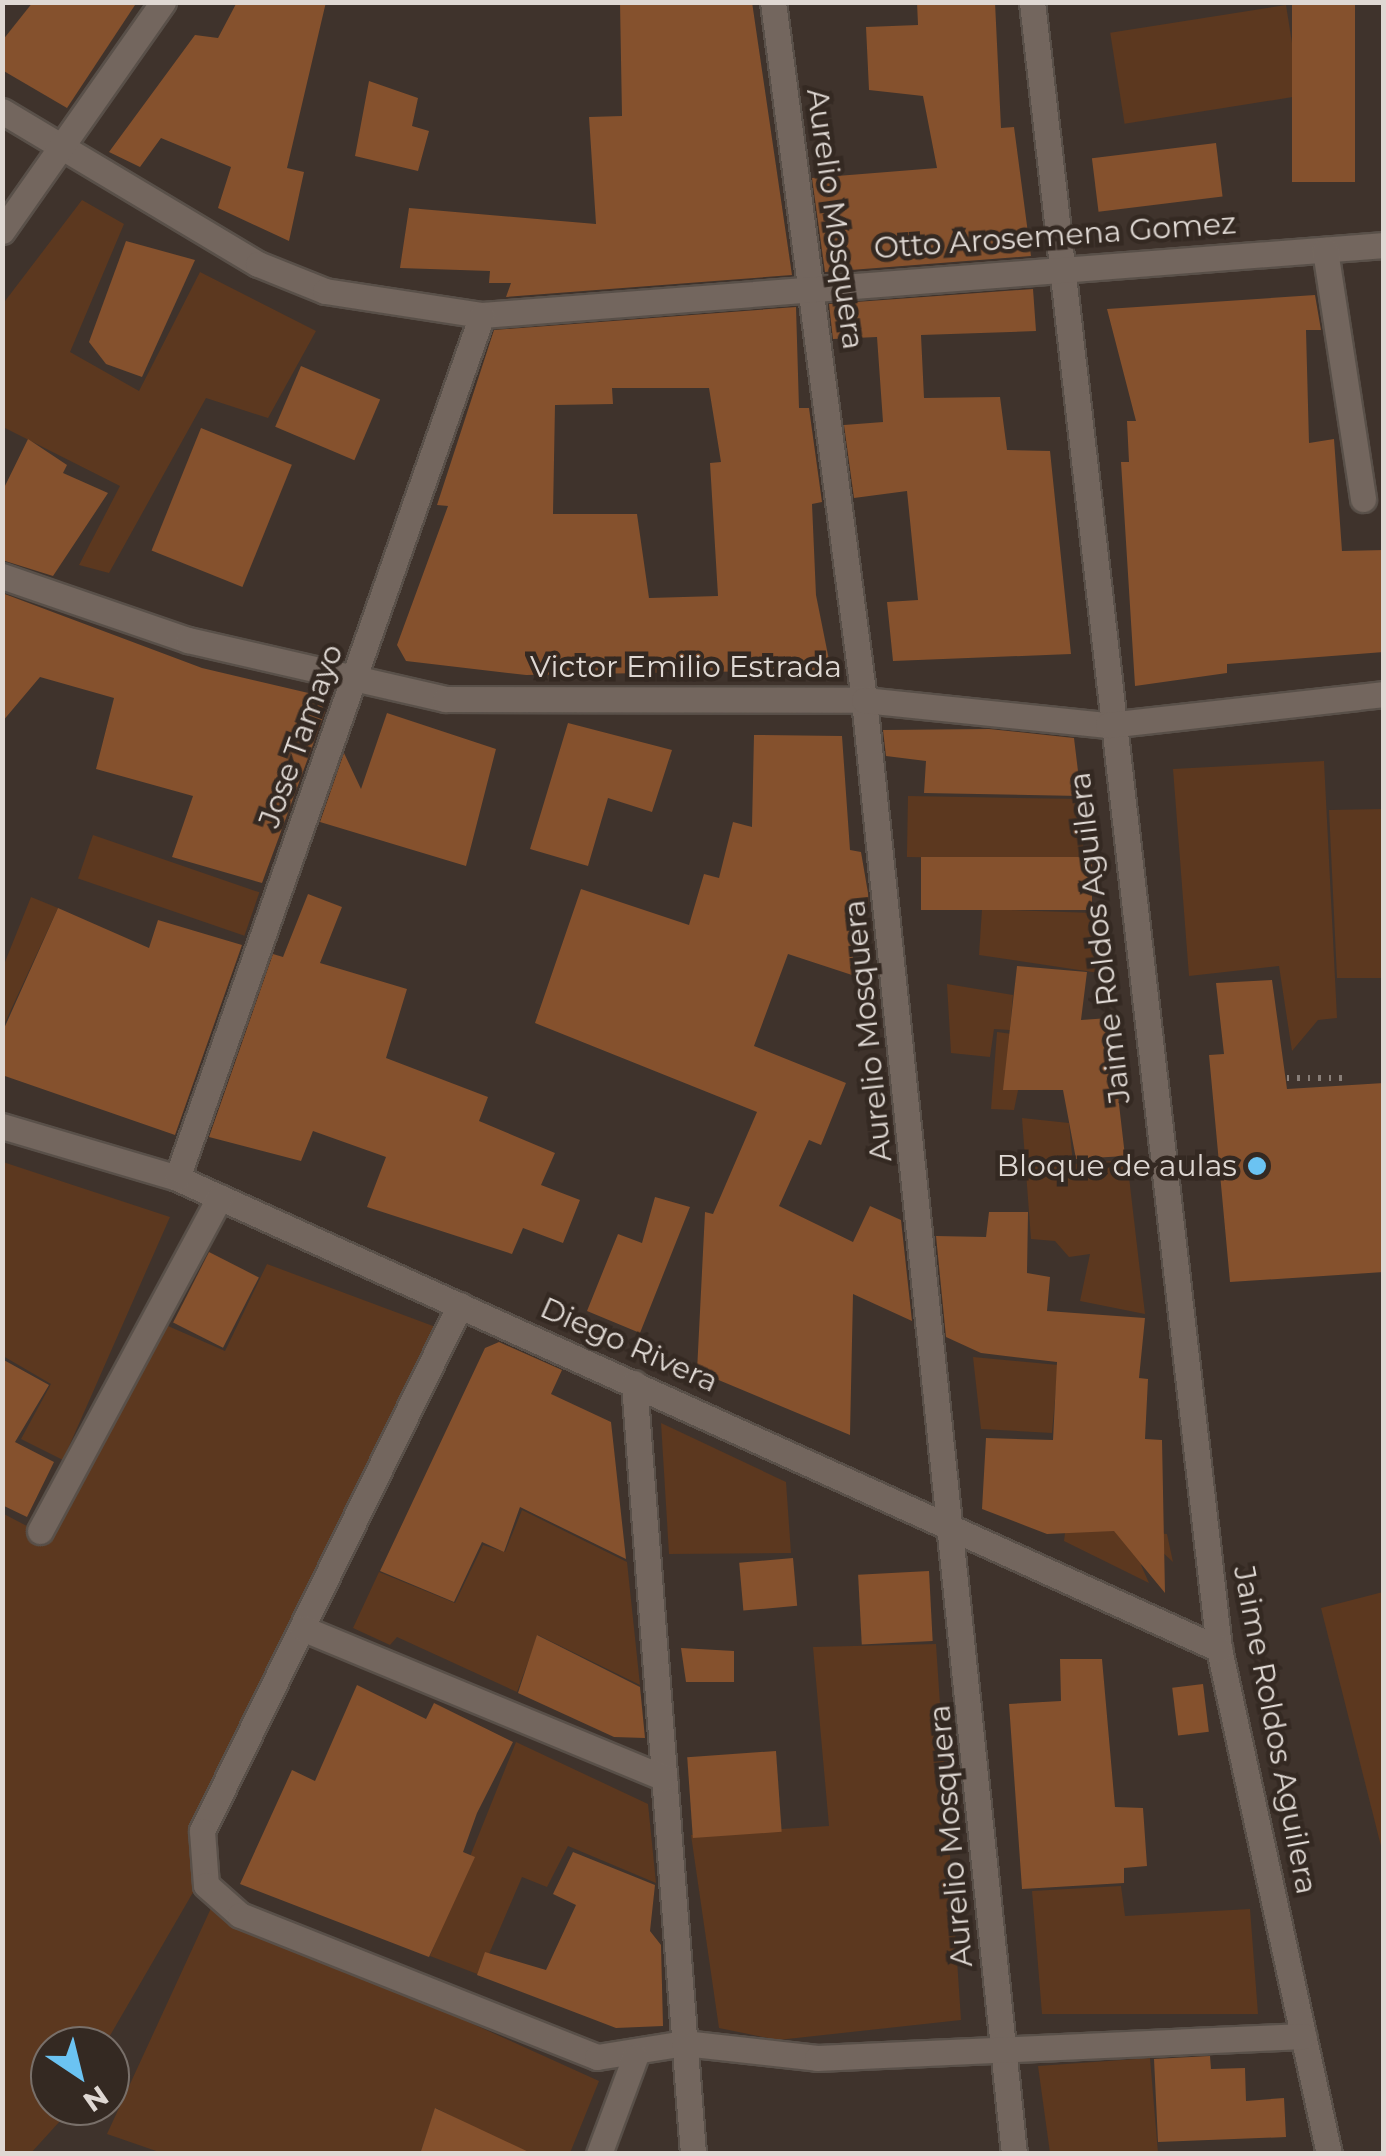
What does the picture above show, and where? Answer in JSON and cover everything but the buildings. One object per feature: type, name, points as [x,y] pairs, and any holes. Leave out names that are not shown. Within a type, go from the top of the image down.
[{"type":"street","points":[[2,231],[163,2]]},
{"type":"street","name":"Aurelio Mosquera","points":[[773,2],[864,700],[955,1529],[1014,2154]]},
{"type":"street","name":"Jaime Roldos Aguilera","points":[[1032,2],[1066,266],[1108,725],[1219,1649],[1329,2154]]},
{"type":"street","name":"Otto Arosemena Gomez","points":[[2,111],[64,144],[258,264],[326,291],[482,316],[1066,266],[1384,246]]},
{"type":"street","points":[[1325,250],[1363,499]]},
{"type":"street","name":"Jose Tamayo","points":[[178,1178],[482,316]]},
{"type":"street","name":"Victor Emilio Estrada","points":[[2,576],[188,640],[354,683],[446,699],[864,700],[1108,725],[1384,694]]},
{"type":"street","name":"Diego Rivera","points":[[2,1126],[178,1178],[1219,1649]]},
{"type":"street","points":[[40,1531],[220,1197]]},
{"type":"street","points":[[460,1305],[202,1832],[206,1885],[240,1915],[597,2057],[635,2057],[684,2043],[817,2058],[1003,2055],[1304,2036]]},
{"type":"street","points":[[634,1382],[693,2154]]},
{"type":"street","points":[[302,1628],[664,1778]]},
{"type":"street","points":[[599,2154],[635,2057]]},
{"type":"path","points":[[1287,1078],[1346,1078]]},
{"type":"shaded area","points":[[1286,5],[1300,96],[1125,124],[1110,33]]},
{"type":"shaded area","points":[[82,200],[124,224],[70,352],[139,391],[200,272],[316,331],[268,418],[206,398],[109,573],[79,565],[120,486],[3,427],[2,305]]},
{"type":"shaded area","points":[[1324,761],[1337,1018],[1318,1020],[1292,1051],[1279,966],[1189,976],[1173,769]]},
{"type":"shaded area","points":[[908,796],[1084,799],[1083,860],[907,857]]},
{"type":"shaded area","points":[[1383,809],[1383,978],[1337,978],[1329,810]]},
{"type":"shaded area","points":[[93,835],[259,892],[244,936],[78,878]]},
{"type":"shaded area","points":[[31,897],[58,908],[3,1027],[3,967]]},
{"type":"shaded area","points":[[982,909],[1093,913],[1099,973],[979,955]]},
{"type":"shaded area","points":[[947,984],[1013,995],[1010,1030],[994,1029],[990,1057],[951,1053]]},
{"type":"shaded area","points":[[997,1032],[1029,1036],[1014,1110],[991,1109]]},
{"type":"shaded area","points":[[1022,1118],[1069,1123],[1073,1164],[1127,1160],[1145,1314],[1080,1301],[1090,1254],[1069,1257],[1055,1241],[1031,1239]]},
{"type":"shaded area","points":[[3,1162],[170,1217],[63,1460],[21,1439],[51,1384],[3,1356]]},
{"type":"shaded area","points":[[267,1264],[441,1329],[196,1835],[199,1882],[116,2026],[30,2026],[30,2126],[56,2126],[30,2154],[2,2153],[2,1513],[46,1536],[168,1326],[225,1351]]},
{"type":"shaded area","points":[[973,1357],[1058,1365],[1052,1433],[981,1429]]},
{"type":"shaded area","points":[[661,1423],[786,1482],[791,1553],[669,1554]]},
{"type":"shaded area","points":[[1070,1493],[1102,1530],[1167,1534],[1173,1562],[1159,1549],[1141,1565],[1149,1583],[1064,1541]]},
{"type":"shaded area","points":[[522,1510],[627,1562],[640,1685],[538,1635],[517,1692],[397,1637],[390,1645],[353,1628],[379,1572],[455,1603],[483,1545],[505,1552]]},
{"type":"shaded area","points":[[1384,1592],[1383,1854],[1321,1608]]},
{"type":"shaded area","points":[[936,1644],[961,2020],[778,2040],[719,2028],[691,1835],[829,1826],[813,1647]]},
{"type":"shaded area","points":[[516,1742],[648,1804],[656,1883],[568,1846],[547,1887],[522,1877],[480,1975],[430,1956]]},
{"type":"shaded area","points":[[1121,1886],[1125,1916],[1250,1909],[1258,2014],[1042,2014],[1032,1891]]},
{"type":"shaded area","points":[[212,1906],[599,2081],[570,2153],[524,2153],[436,2108],[420,2153],[162,2153],[107,2134],[111,2126],[130,2126],[130,2084]]},
{"type":"shaded area","points":[[1150,2058],[1158,2153],[1050,2153],[1038,2066]]},
{"type":"place","name":"Bloque de aulas","points":[[1257,1166]]}]
